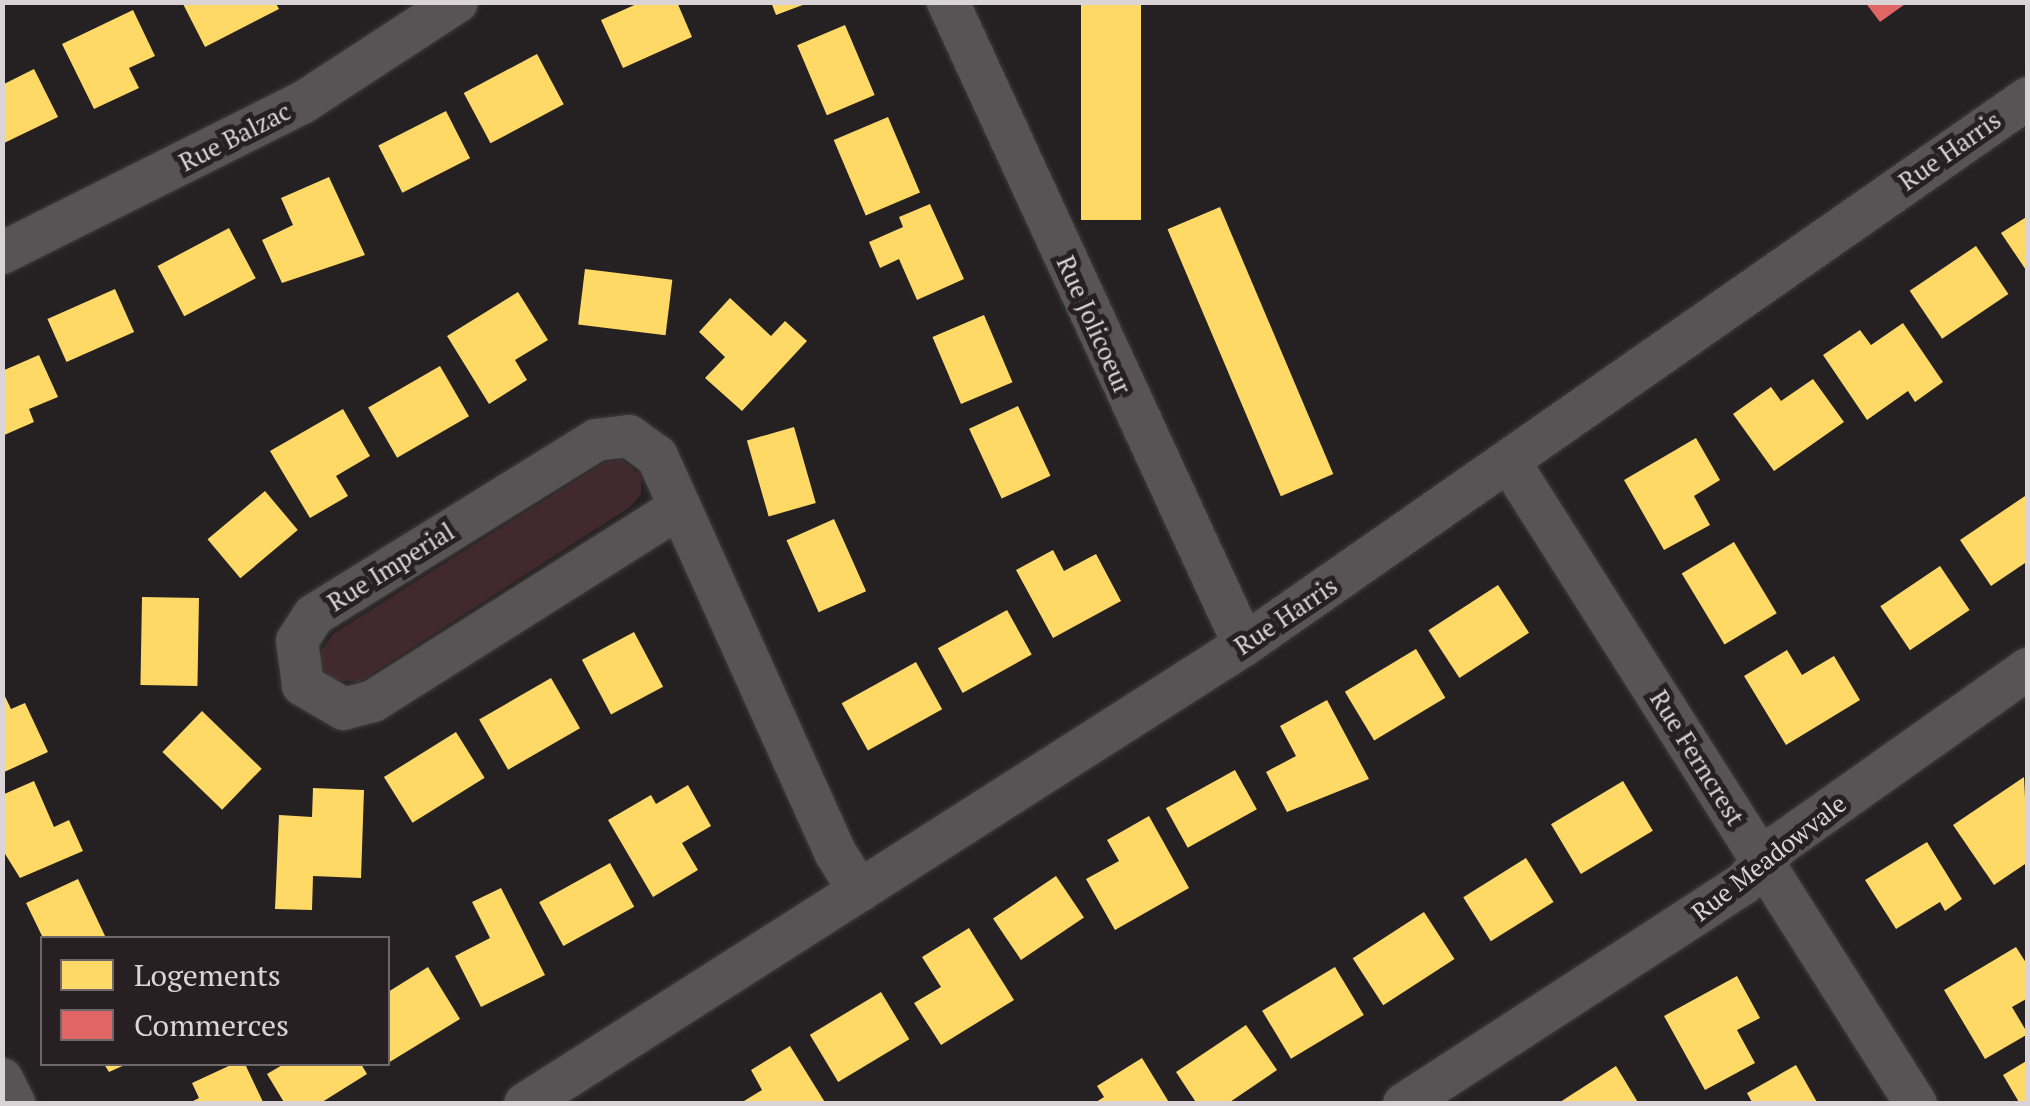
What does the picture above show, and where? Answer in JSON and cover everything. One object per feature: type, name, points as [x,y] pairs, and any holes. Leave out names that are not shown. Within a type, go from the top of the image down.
[{"type":"street","name":"Rue Balzac","points":[[2,253],[302,103],[457,2]]},
{"type":"street","name":"Rue Jolicoeur","points":[[948,2],[1244,645]]},
{"type":"street","name":"Rue Harris","points":[[525,1104],[1244,645],[2028,98]]},
{"type":"street","name":"Rue Imperial","points":[[677,508],[373,701],[344,709],[303,685],[297,641],[314,615],[596,440],[629,436],[645,443],[657,456],[677,508],[859,891]]},
{"type":"street","name":"Rue Ferncrest","points":[[1510,463],[1916,1104]]},
{"type":"street","name":"Rue Meadowvale","points":[[1404,1104],[1724,897],[1763,862],[2028,668]]},
{"type":"street","points":[[2,1078],[15,1104]]},
{"type":"shaded area","points":[[622,460],[641,476],[641,494],[630,507],[359,682],[334,680],[323,669],[320,653],[333,634],[605,462]]},
{"type":"building: Logements","points":[[182,2],[275,2],[279,9],[205,47]]},
{"type":"building: Logements","points":[[641,2],[677,2],[692,37],[623,68],[601,20]]},
{"type":"building: Logements","points":[[771,2],[807,2],[808,3],[776,15]]},
{"type":"building: Logements","points":[[1081,2],[1141,2],[1141,220],[1081,220]]},
{"type":"building: Logements","points":[[133,10],[155,56],[129,68],[139,88],[94,109],[62,44]]},
{"type":"building: Logements","points":[[845,25],[875,95],[827,115],[797,45]]},
{"type":"building: Logements","points":[[537,54],[564,104],[490,143],[464,93]]},
{"type":"building: Logements","points":[[34,69],[58,117],[2,144],[2,85]]},
{"type":"building: Logements","points":[[446,111],[470,158],[402,193],[378,146]]},
{"type":"building: Logements","points":[[888,117],[920,192],[866,216],[834,140]]},
{"type":"building: Logements","points":[[329,177],[365,255],[282,283],[262,240],[293,225],[281,198]]},
{"type":"building: Logements","points":[[930,204],[964,279],[917,300],[899,259],[880,268],[869,242],[903,227],[899,217]]},
{"type":"building: Logements","points":[[1220,207],[1333,474],[1281,496],[1168,229]]},
{"type":"building: Logements","points":[[2028,216],[2028,273],[2001,233]]},
{"type":"building: Logements","points":[[229,228],[256,278],[184,316],[157,266]]},
{"type":"building: Logements","points":[[1976,246],[2008,294],[1942,339],[1910,291]]},
{"type":"building: Logements","points":[[585,269],[672,280],[666,335],[578,325]]},
{"type":"building: Logements","points":[[115,289],[134,332],[67,362],[47,319]]},
{"type":"building: Logements","points":[[518,292],[548,340],[515,360],[527,380],[489,404],[447,336]]},
{"type":"building: Logements","points":[[730,298],[771,336],[785,321],[807,341],[742,411],[705,378],[725,357],[699,332]]},
{"type":"building: Logements","points":[[984,315],[1013,382],[961,404],[932,337]]},
{"type":"building: Logements","points":[[1903,323],[1943,382],[1915,402],[1908,391],[1867,420],[1823,355],[1860,330],[1871,345]]},
{"type":"building: Logements","points":[[39,355],[58,397],[29,409],[34,422],[2,436],[2,371]]},
{"type":"building: Logements","points":[[440,366],[469,416],[397,458],[368,408]]},
{"type":"building: Logements","points":[[1813,379],[1844,422],[1774,471],[1733,414],[1771,387],[1781,401]]},
{"type":"building: Logements","points":[[1018,406],[1051,476],[1002,499],[969,429]]},
{"type":"building: Logements","points":[[343,409],[370,456],[336,476],[348,496],[310,518],[270,451]]},
{"type":"building: Logements","points":[[794,427],[816,503],[769,516],[747,441]]},
{"type":"building: Logements","points":[[1696,438],[1720,480],[1694,496],[1710,525],[1664,550],[1624,480]]},
{"type":"building: Logements","points":[[265,491],[298,530],[240,578],[208,539]]},
{"type":"building: Logements","points":[[2025,496],[2028,561],[1991,586],[1960,540]]},
{"type":"building: Logements","points":[[834,519],[866,591],[819,612],[786,540]]},
{"type":"building: Logements","points":[[1734,542],[1777,613],[1724,645],[1682,573]]},
{"type":"building: Logements","points":[[1053,550],[1064,571],[1096,554],[1121,601],[1053,638],[1016,570]]},
{"type":"building: Logements","points":[[1940,566],[1970,610],[1910,650],[1880,606]]},
{"type":"building: Logements","points":[[1498,585],[1529,633],[1459,678],[1428,630]]},
{"type":"building: Logements","points":[[142,597],[199,598],[197,686],[140,685]]},
{"type":"building: Logements","points":[[1007,610],[1032,655],[963,693],[938,648]]},
{"type":"building: Logements","points":[[634,632],[663,687],[611,714],[582,660]]},
{"type":"building: Logements","points":[[1416,649],[1445,698],[1374,741],[1345,692]]},
{"type":"building: Logements","points":[[1787,650],[1802,675],[1834,656],[1860,700],[1786,745],[1744,676]]},
{"type":"building: Logements","points":[[916,662],[942,709],[868,750],[842,703]]},
{"type":"building: Logements","points":[[551,678],[580,728],[508,770],[479,720]]},
{"type":"building: Logements","points":[[2,690],[11,709],[25,703],[48,752],[2,773]]},
{"type":"building: Logements","points":[[1327,700],[1369,779],[1287,812],[1266,772],[1296,756],[1280,726]]},
{"type":"building: Logements","points":[[202,711],[262,769],[222,810],[162,752]]},
{"type":"building: Logements","points":[[456,732],[485,778],[413,823],[384,777]]},
{"type":"building: Logements","points":[[1235,770],[1257,809],[1188,848],[1166,808]]},
{"type":"building: Logements","points":[[2024,777],[2028,862],[1994,885],[1953,825]]},
{"type":"building: Logements","points":[[34,781],[54,827],[69,820],[83,851],[20,878],[2,849],[2,795]]},
{"type":"building: Logements","points":[[1623,781],[1653,831],[1581,874],[1551,824]]},
{"type":"building: Logements","points":[[688,785],[711,826],[682,843],[698,870],[653,897],[608,820],[651,795],[656,804]]},
{"type":"building: Logements","points":[[313,788],[364,790],[361,878],[313,876],[312,910],[275,909],[279,815],[312,817]]},
{"type":"building: Logements","points":[[1149,816],[1189,888],[1115,930],[1086,879],[1119,861],[1107,840]]},
{"type":"building: Logements","points":[[1927,842],[1962,899],[1945,911],[1940,902],[1896,929],[1865,880]]},
{"type":"building: Logements","points":[[1526,858],[1554,902],[1491,941],[1463,897]]},
{"type":"building: Logements","points":[[610,863],[634,907],[563,946],[539,902]]},
{"type":"building: Logements","points":[[1056,876],[1084,917],[1021,960],[993,918]]},
{"type":"building: Logements","points":[[78,879],[105,936],[42,936],[26,903]]},
{"type":"building: Logements","points":[[501,888],[545,975],[481,1007],[455,956],[490,938],[472,902]]},
{"type":"building: Logements","points":[[1424,912],[1454,959],[1383,1005],[1353,958]]},
{"type":"building: Logements","points":[[969,928],[1014,1000],[941,1045],[914,1003],[941,987],[922,957]]},
{"type":"building: Logements","points":[[2016,947],[2028,966],[2028,998],[2012,1007],[2028,1034],[1985,1059],[1944,990]]},
{"type":"building: Logements","points":[[428,967],[460,1019],[390,1062],[390,991]]},
{"type":"building: Logements","points":[[1335,967],[1364,1015],[1291,1059],[1262,1011]]},
{"type":"building: Logements","points":[[1737,976],[1760,1018],[1737,1030],[1755,1063],[1705,1090],[1664,1016]]},
{"type":"building: Logements","points":[[881,992],[909,1039],[838,1082],[810,1035]]},
{"type":"building: Logements","points":[[1246,1025],[1277,1070],[1227,1104],[1197,1104],[1176,1072]]},
{"type":"building: Logements","points":[[790,1046],[826,1104],[739,1104],[762,1090],[751,1070]]},
{"type":"building: Logements","points":[[1142,1058],[1170,1104],[1093,1104],[1104,1097],[1097,1086]]},
{"type":"building: Logements","points":[[2028,1060],[2028,1104],[2020,1104],[2003,1075]]},
{"type":"building: Logements","points":[[1796,1065],[1818,1104],[1753,1104],[1747,1093]]},
{"type":"building: Logements","points":[[229,1066],[246,1066],[264,1104],[187,1104],[199,1098],[192,1083]]},
{"type":"building: Logements","points":[[281,1066],[362,1066],[367,1074],[319,1104],[285,1104],[267,1074]]},
{"type":"building: Logements","points":[[1616,1066],[1639,1104],[1557,1104]]},
{"type":"building: Commerces","points":[[1865,2],[1908,2],[1880,22]]}]
